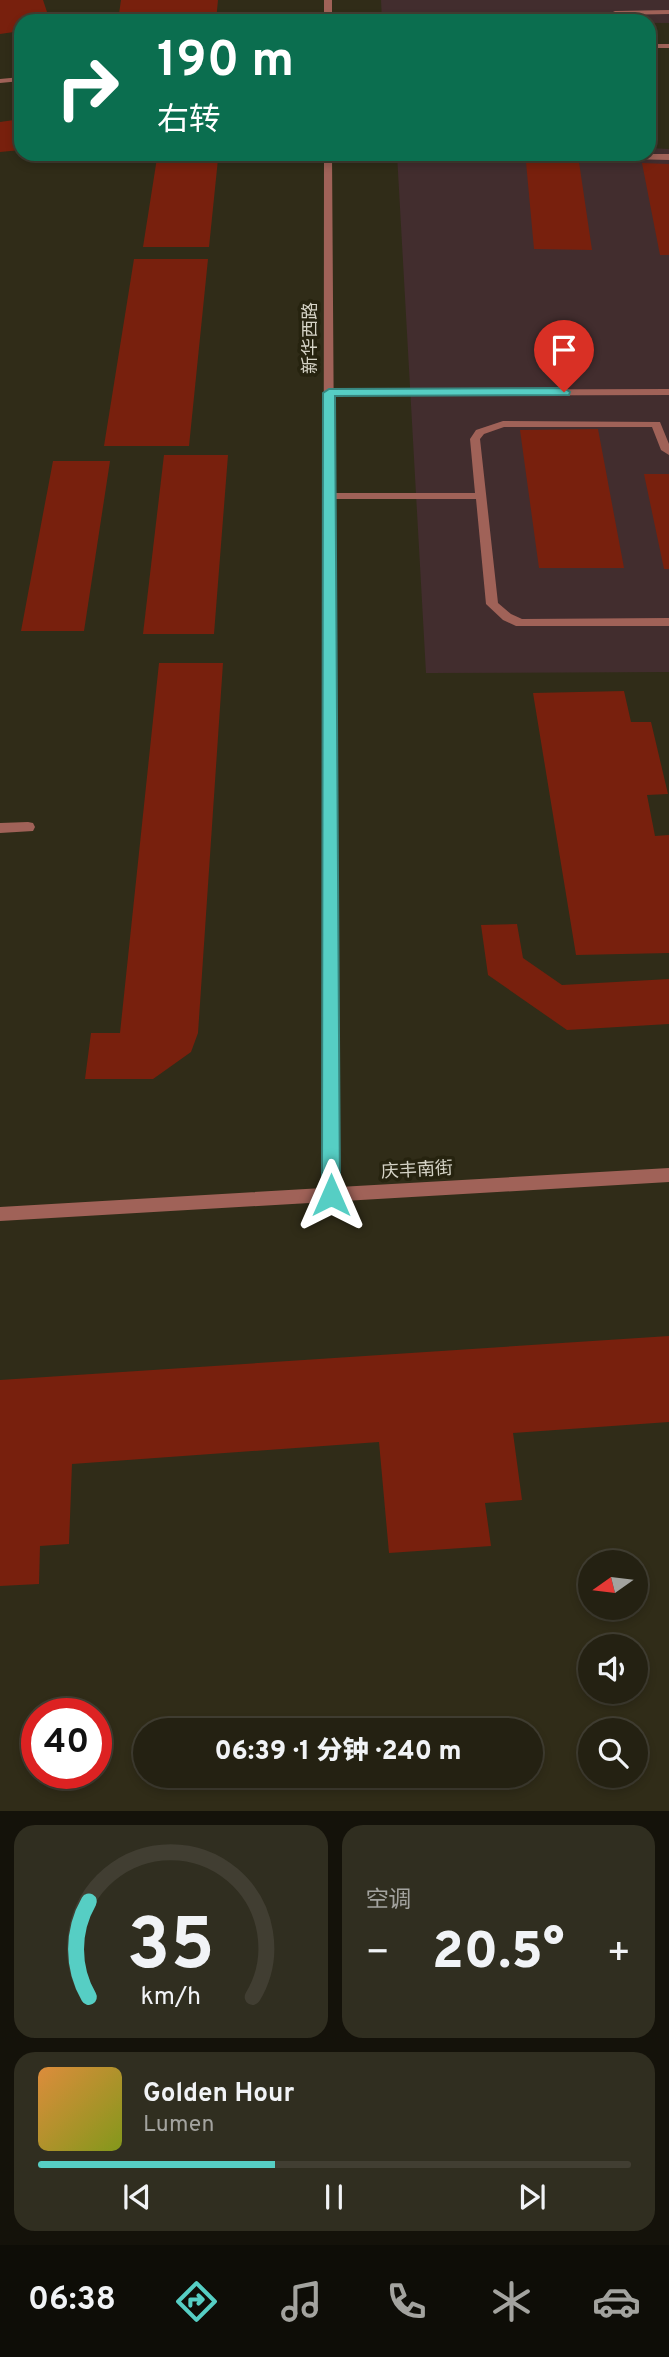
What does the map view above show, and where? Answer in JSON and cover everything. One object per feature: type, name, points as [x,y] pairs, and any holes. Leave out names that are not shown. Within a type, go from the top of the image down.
[{"type":"street","points":[[615,13],[669,12]]},
{"type":"street","name":"新华西路","points":[[328,161],[331,1195]]},
{"type":"street","points":[[329,393],[669,392]]},
{"type":"street","points":[[669,452],[656,424],[503,424],[480,432],[475,439],[492,604],[506,617],[520,623],[669,622]]},
{"type":"street","points":[[329,496],[481,496]]},
{"type":"street","points":[[0,828],[28,827]]},
{"type":"street","name":"庆丰南街","points":[[0,1214],[669,1175]]},
{"type":"shaded area","points":[[381,0],[669,0],[669,23],[656,23],[656,14],[382,14]]},
{"type":"shaded area","points":[[656,148],[669,149],[669,672],[426,673],[397,161],[656,161]]},
{"type":"building","points":[[0,0],[43,0],[48,14],[14,14],[14,32],[0,34]]},
{"type":"building","points":[[121,0],[218,0],[217,14],[119,14]]},
{"type":"building","points":[[14,120],[14,151],[0,152],[0,122]]},
{"type":"building","points":[[157,161],[218,161],[209,247],[143,247]]},
{"type":"building","points":[[526,162],[579,162],[592,250],[534,249]]},
{"type":"building","points":[[642,163],[669,164],[669,255],[660,255]]},
{"type":"building","points":[[134,259],[208,259],[189,446],[104,446]]},
{"type":"building","points":[[598,429],[624,568],[539,568],[520,430]]},
{"type":"building","points":[[164,455],[228,455],[214,634],[143,634]]},
{"type":"building","points":[[53,461],[110,461],[84,631],[21,631]]},
{"type":"building","points":[[644,474],[669,474],[669,569],[664,569]]},
{"type":"building","points":[[159,663],[223,663],[198,1033],[191,1052],[153,1079],[85,1079],[91,1033],[120,1033]]},
{"type":"building","points":[[624,691],[631,722],[651,722],[668,794],[647,795],[655,836],[669,835],[669,953],[576,955],[533,693]]},
{"type":"building","points":[[517,924],[523,958],[562,985],[669,979],[669,1024],[567,1030],[488,975],[481,925]]},
{"type":"building","points":[[669,1336],[669,1422],[513,1433],[522,1500],[485,1503],[491,1546],[389,1553],[379,1442],[72,1464],[69,1544],[40,1546],[39,1584],[0,1586],[0,1380]]},
{"type":"route","points":[[331,1195],[329,393],[564,392]]}]
